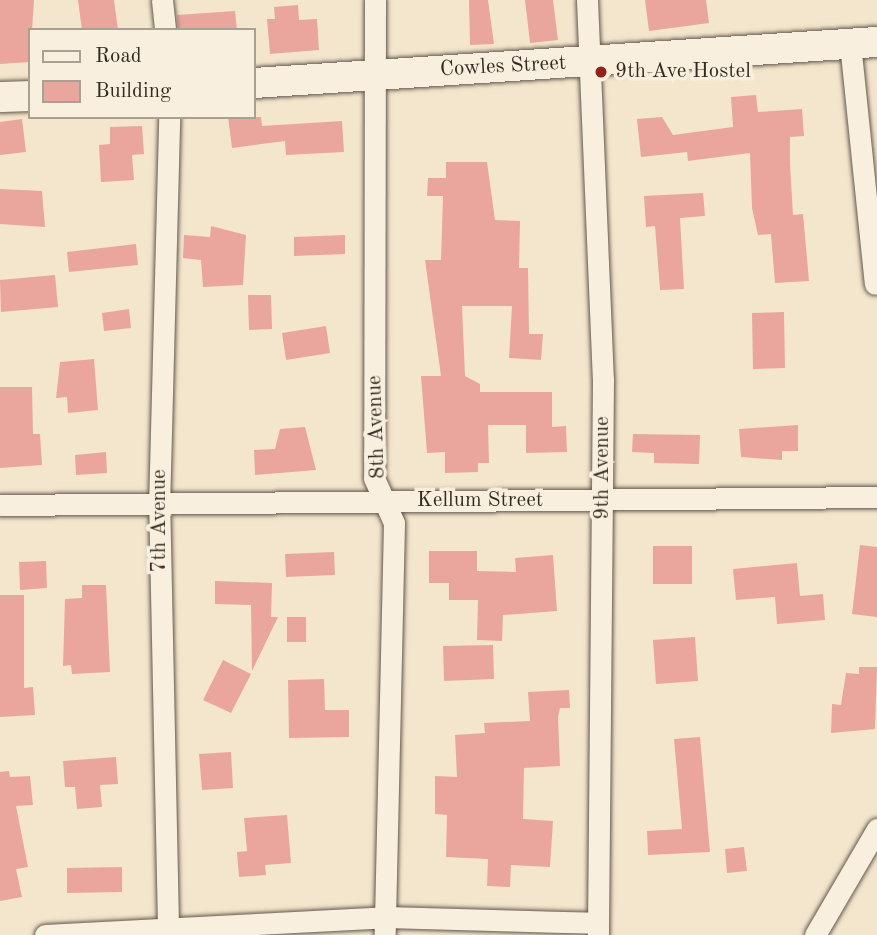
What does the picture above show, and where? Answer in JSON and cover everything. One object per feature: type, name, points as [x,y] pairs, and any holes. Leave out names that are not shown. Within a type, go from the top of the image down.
[{"type":"main road","name":"Cowles Street","points":[[256,83],[591,63],[864,43]]},
{"type":"main road","points":[[0,97],[28,96]]},
{"type":"street","points":[[162,0],[165,28]]},
{"type":"street","name":"8th Avenue","points":[[375,0],[374,478],[394,523],[386,926]]},
{"type":"street","name":"9th Avenue","points":[[587,0],[604,502],[596,929]]},
{"type":"street","points":[[864,43],[875,285]]},
{"type":"street","name":"7th Avenue","points":[[168,925],[159,509],[169,119]]},
{"type":"street","name":"Kellum Street","points":[[0,505],[159,509],[384,500],[604,502],[877,497]]},
{"type":"street","points":[[816,935],[877,829]]},
{"type":"street","points":[[45,935],[168,925],[596,929]]},
{"type":"building","points":[[0,0],[34,0],[32,28],[28,28],[28,62],[0,64]]},
{"type":"building","points":[[78,0],[114,0],[118,28],[82,28]]},
{"type":"building","points":[[469,0],[488,0],[494,44],[470,45]]},
{"type":"building","points":[[525,0],[553,0],[558,40],[530,43]]},
{"type":"building","points":[[645,0],[706,0],[709,23],[649,31]]},
{"type":"building","points":[[298,5],[299,20],[317,19],[319,50],[270,54],[267,19],[275,19],[274,7]]},
{"type":"building","points":[[235,11],[237,28],[178,28],[177,15]]},
{"type":"building","points":[[756,95],[758,112],[802,109],[804,136],[790,137],[790,164],[793,215],[803,214],[809,281],[775,283],[771,234],[758,235],[752,208],[750,153],[688,161],[687,152],[641,157],[637,119],[662,117],[673,135],[733,127],[731,97]]},
{"type":"building","points":[[261,117],[262,126],[342,121],[344,152],[286,155],[285,141],[232,148],[228,119]]},
{"type":"building","points":[[22,119],[26,152],[0,155],[0,122]]},
{"type":"building","points":[[142,126],[144,154],[132,155],[134,180],[101,182],[99,145],[110,144],[110,127]]},
{"type":"building","points":[[446,162],[487,162],[495,220],[520,221],[519,268],[528,268],[529,334],[543,334],[541,360],[509,358],[512,306],[462,306],[465,376],[480,384],[480,392],[552,392],[552,427],[566,426],[567,452],[526,453],[526,425],[488,425],[489,463],[478,463],[478,472],[445,473],[445,452],[427,453],[421,376],[441,376],[425,260],[441,260],[443,196],[427,196],[428,178],[446,178]]},
{"type":"building","points":[[0,189],[42,191],[45,227],[0,224]]},
{"type":"building","points":[[703,193],[705,216],[680,218],[684,289],[660,290],[655,226],[646,227],[644,196]]},
{"type":"building","points":[[211,226],[246,235],[243,285],[203,287],[201,260],[183,258],[184,235],[210,237]]},
{"type":"building","points":[[345,235],[345,254],[294,256],[294,237]]},
{"type":"building","points":[[136,244],[138,265],[69,272],[67,252]]},
{"type":"building","points":[[55,275],[58,307],[1,312],[0,280]]},
{"type":"building","points":[[248,295],[271,295],[272,329],[249,330]]},
{"type":"building","points":[[129,309],[131,328],[104,331],[102,313]]},
{"type":"building","points":[[784,312],[785,368],[753,369],[752,313]]},
{"type":"building","points":[[326,326],[330,353],[286,360],[282,333]]},
{"type":"building","points":[[94,359],[98,410],[68,413],[67,397],[56,398],[60,362]]},
{"type":"building","points":[[0,387],[32,387],[33,434],[40,434],[42,465],[0,468]]},
{"type":"building","points":[[798,425],[798,451],[782,451],[782,460],[741,457],[739,429]]},
{"type":"building","points":[[305,427],[316,470],[255,475],[254,450],[275,449],[280,429]]},
{"type":"building","points":[[633,434],[700,435],[699,464],[654,463],[654,453],[632,452]]},
{"type":"building","points":[[106,452],[107,473],[76,475],[75,455]]},
{"type":"building","points":[[860,545],[877,547],[877,617],[852,614]]},
{"type":"building","points":[[653,546],[692,546],[692,584],[653,584]]},
{"type":"building","points":[[429,551],[477,551],[477,571],[516,572],[515,558],[553,555],[557,611],[503,615],[502,641],[477,640],[478,600],[449,600],[449,583],[429,583]]},
{"type":"building","points":[[334,552],[335,575],[286,577],[285,554]]},
{"type":"building","points":[[46,561],[47,588],[20,590],[19,562]]},
{"type":"building","points":[[797,563],[800,596],[823,594],[825,620],[777,624],[775,597],[736,600],[733,569]]},
{"type":"building","points":[[215,581],[272,583],[271,617],[278,617],[252,671],[251,605],[215,604]]},
{"type":"building","points":[[82,585],[106,585],[110,672],[72,674],[71,665],[63,666],[65,599],[82,598]]},
{"type":"building","points":[[0,595],[24,595],[24,688],[33,687],[35,715],[0,717]]},
{"type":"building","points":[[287,617],[306,617],[306,642],[287,642]]},
{"type":"building","points":[[695,637],[698,681],[656,684],[653,640]]},
{"type":"building","points":[[493,645],[494,679],[444,681],[443,646]]},
{"type":"building","points":[[223,660],[251,674],[231,713],[203,700]]},
{"type":"building","points":[[859,667],[877,667],[875,729],[831,733],[832,704],[841,705],[846,673],[859,674]]},
{"type":"building","points":[[324,679],[325,710],[349,710],[349,737],[289,738],[288,680]]},
{"type":"building","points":[[569,690],[570,708],[560,708],[558,717],[560,766],[524,768],[523,819],[553,821],[550,867],[511,865],[510,887],[487,886],[488,859],[446,857],[447,815],[435,814],[435,776],[457,777],[455,735],[485,733],[484,723],[530,721],[528,692]]},
{"type":"building","points":[[700,737],[710,852],[648,855],[647,831],[682,829],[674,739]]},
{"type":"building","points":[[231,752],[233,788],[202,790],[199,754]]},
{"type":"building","points":[[116,757],[118,784],[100,785],[102,807],[77,809],[75,787],[65,787],[63,761]]},
{"type":"building","points":[[9,771],[10,777],[30,776],[33,805],[16,806],[28,867],[16,869],[22,897],[0,901],[0,772]]},
{"type":"building","points":[[287,815],[291,863],[265,865],[266,875],[239,877],[237,852],[247,851],[244,818]]},
{"type":"building","points":[[744,847],[747,871],[727,873],[725,849]]},
{"type":"building","points":[[122,867],[122,892],[67,893],[67,868]]},
{"type":"place","name":"9th Ave Hostel","points":[[601,72]]}]
